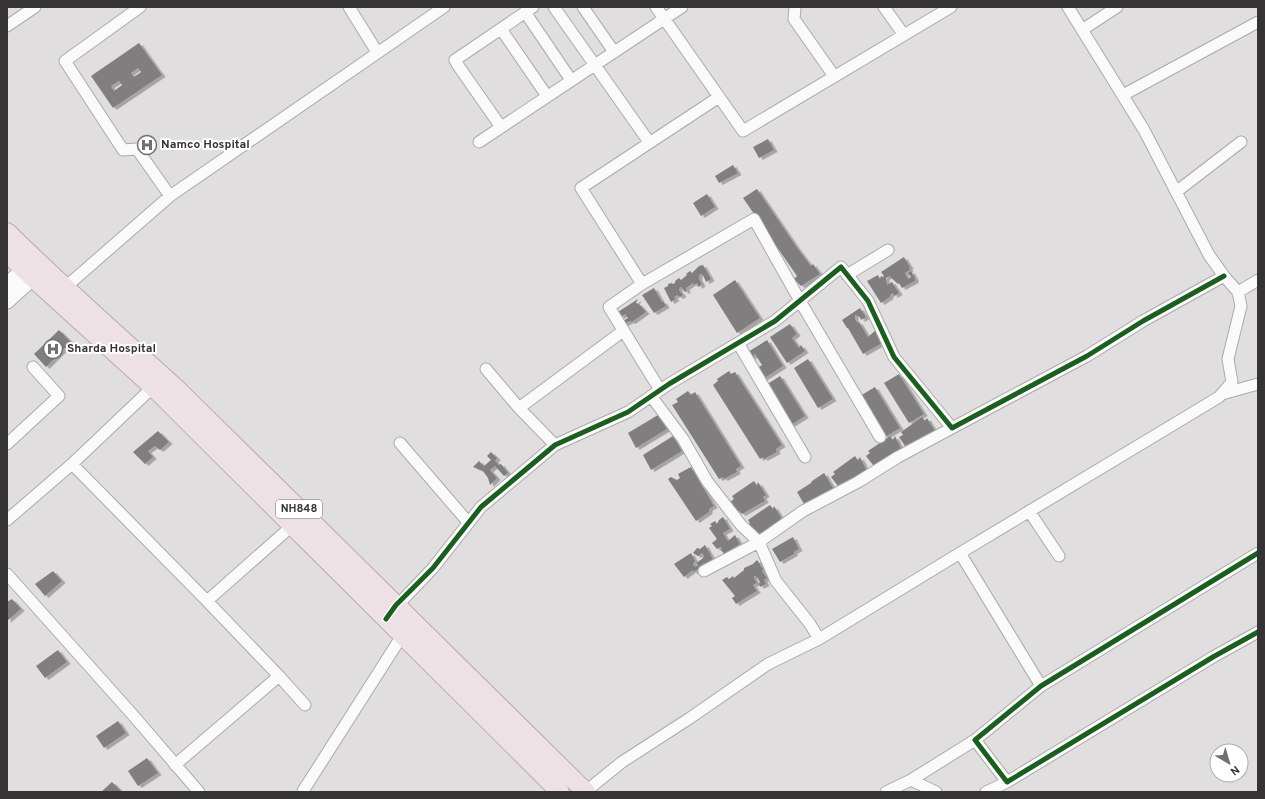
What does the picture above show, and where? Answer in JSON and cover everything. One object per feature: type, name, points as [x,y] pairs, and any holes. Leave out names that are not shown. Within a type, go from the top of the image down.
[{"type":"highway","name":"NH848","points":[[7,232],[34,269],[118,346],[176,388],[391,612],[513,733],[568,774],[586,792]]},
{"type":"highway","name":"NH848","points":[[7,253],[34,269]]},
{"type":"highway","name":"NH848","points":[[118,346],[153,387],[293,525],[391,612]]},
{"type":"highway","name":"NH848","points":[[513,733],[555,790]]},
{"type":"main road","points":[[7,285],[34,269]]},
{"type":"main road","points":[[7,301],[34,269]]},
{"type":"street","points":[[7,26],[35,7]]},
{"type":"street","points":[[140,7],[65,61],[123,150],[137,149],[170,196]]},
{"type":"street","points":[[349,7],[378,52]]},
{"type":"street","points":[[59,292],[170,196],[444,7]]},
{"type":"street","points":[[554,7],[649,142]]},
{"type":"street","points":[[583,7],[614,52]]},
{"type":"street","points":[[656,7],[743,131],[951,7]]},
{"type":"street","points":[[479,142],[682,7]]},
{"type":"street","points":[[796,7],[794,19],[834,76]]},
{"type":"street","points":[[884,7],[904,35]]},
{"type":"street","points":[[586,792],[622,762],[690,718],[768,664],[819,639],[1220,397],[1232,382],[1228,359],[1241,306],[1238,292],[1209,255],[1144,130],[1068,7]]},
{"type":"street","points":[[1082,30],[1117,7]]},
{"type":"street","points":[[501,127],[455,60],[529,10],[571,80]]},
{"type":"street","points":[[1123,96],[1258,22]]},
{"type":"street","points":[[501,29],[547,96]]},
{"type":"street","points":[[642,284],[581,188],[719,96]]},
{"type":"street","points":[[1176,192],[1241,142]]},
{"type":"street","points":[[819,639],[810,624],[776,581],[759,542],[741,525],[707,481],[656,393],[609,307],[642,284],[754,219],[800,301],[880,437]]},
{"type":"street","points":[[847,274],[888,250]]},
{"type":"street","points":[[391,612],[433,568],[481,507],[555,445],[628,412],[656,393],[775,321],[841,267],[868,301],[894,357],[952,428]]},
{"type":"street","points":[[704,571],[759,542],[803,511],[858,482],[952,428],[1087,356],[1143,320],[1224,276]]},
{"type":"street","points":[[1238,292],[1258,280]]},
{"type":"street","points":[[519,408],[623,331]]},
{"type":"street","points":[[738,343],[806,457]]},
{"type":"street","points":[[7,444],[59,396],[33,367]]},
{"type":"street","points":[[486,369],[519,408],[555,445]]},
{"type":"street","points":[[1222,394],[1258,384]]},
{"type":"street","points":[[7,520],[72,464],[153,387]]},
{"type":"street","points":[[400,443],[468,522]]},
{"type":"street","points":[[72,464],[207,601],[305,705]]},
{"type":"street","points":[[1029,511],[1059,556]]},
{"type":"street","points":[[207,601],[293,525]]},
{"type":"street","points":[[960,553],[1041,686]]},
{"type":"street","points":[[886,792],[911,780],[975,740],[1041,686],[1258,553]]},
{"type":"street","points":[[7,574],[132,714],[199,792]]},
{"type":"street","points":[[303,790],[407,628]]},
{"type":"street","points":[[986,792],[1007,782],[1213,657],[1258,632]]},
{"type":"street","points":[[175,765],[279,676]]},
{"type":"street","points":[[975,740],[1007,782]]},
{"type":"street","points":[[555,790],[568,774]]},
{"type":"street","points":[[911,780],[936,792]]},
{"type":"building","points":[[139,43],[162,75],[113,108],[91,76]],"holes":[[[138,68],[141,72],[134,77],[131,73]],[[119,81],[122,85],[114,91],[111,86]]]},
{"type":"building","points":[[768,139],[774,150],[759,158],[753,147]]},
{"type":"building","points":[[733,165],[738,173],[719,183],[715,176]]},
{"type":"building","points":[[757,189],[798,249],[811,266],[813,264],[820,274],[801,286],[794,279],[797,276],[743,198]]},
{"type":"building","points":[[707,194],[715,207],[701,216],[693,203]]},
{"type":"building","points":[[904,257],[910,267],[910,270],[905,273],[908,279],[911,277],[908,273],[911,271],[915,281],[902,288],[899,283],[898,284],[889,276],[886,278],[887,285],[892,282],[899,293],[894,296],[893,293],[881,303],[867,281],[878,275],[880,279],[881,276],[884,276],[881,272]]},
{"type":"building","points":[[703,265],[711,279],[706,282],[703,275],[699,275],[699,279],[702,284],[699,287],[697,283],[694,285],[693,283],[686,288],[687,291],[685,292],[680,287],[679,290],[683,295],[680,297],[677,295],[674,297],[676,299],[671,302],[664,288],[668,286],[668,284],[675,283],[675,281],[679,278],[681,280],[687,275],[686,274],[690,271],[692,273],[699,266]]},
{"type":"building","points":[[735,280],[760,318],[737,333],[713,295]]},
{"type":"building","points":[[654,288],[666,306],[654,313],[642,295]]},
{"type":"building","points":[[638,299],[636,303],[639,304],[646,312],[632,322],[630,321],[625,324],[623,321],[628,318],[625,314],[621,317],[618,312]]},
{"type":"building","points":[[860,308],[866,317],[861,320],[860,317],[855,315],[855,319],[858,323],[859,322],[868,337],[877,329],[884,342],[863,354],[842,320]]},
{"type":"building","points":[[790,324],[797,334],[792,338],[799,348],[801,345],[805,351],[787,363],[770,337]]},
{"type":"building","points":[[59,330],[71,342],[46,367],[34,354]]},
{"type":"building","points":[[767,340],[783,366],[763,379],[756,369],[762,365],[755,354],[752,358],[748,352]]},
{"type":"building","points":[[808,359],[833,399],[818,408],[794,368]]},
{"type":"building","points":[[729,371],[731,374],[735,372],[782,445],[776,449],[777,452],[764,459],[763,457],[760,459],[713,385],[718,381],[717,379]]},
{"type":"building","points":[[899,374],[924,414],[909,423],[884,383]]},
{"type":"building","points":[[780,376],[805,416],[791,425],[766,385]]},
{"type":"building","points":[[875,387],[900,428],[885,437],[860,396]]},
{"type":"building","points":[[688,391],[691,395],[695,392],[741,466],[736,469],[737,472],[724,479],[723,477],[719,479],[672,405],[678,402],[676,399]]},
{"type":"building","points":[[658,415],[667,429],[636,448],[628,433]]},
{"type":"building","points":[[922,417],[925,421],[927,418],[935,431],[905,446],[899,437],[903,435],[901,432]]},
{"type":"building","points":[[158,431],[169,442],[160,450],[155,446],[148,451],[153,457],[145,464],[133,452]]},
{"type":"building","points":[[673,436],[682,451],[651,470],[643,455]]},
{"type":"building","points":[[890,436],[893,440],[895,436],[902,450],[878,468],[873,465],[866,456],[870,453],[868,451]]},
{"type":"building","points":[[491,452],[497,458],[495,461],[499,465],[501,464],[508,473],[504,476],[495,466],[490,470],[497,478],[490,485],[488,478],[483,471],[473,467],[479,461],[484,466],[491,460],[487,456]]},
{"type":"building","points":[[855,456],[858,461],[860,457],[867,471],[838,486],[831,477],[835,474],[833,472]]},
{"type":"building","points":[[691,467],[714,506],[709,509],[709,512],[696,521],[668,479],[671,477],[677,480],[680,478],[678,474]]},
{"type":"building","points":[[824,473],[835,491],[807,509],[797,492]]},
{"type":"building","points":[[754,481],[757,486],[758,482],[766,495],[763,497],[765,501],[742,514],[737,511],[730,502],[734,499],[732,496]]},
{"type":"building","points":[[770,505],[773,509],[774,506],[782,519],[779,521],[781,525],[758,538],[746,526],[750,523],[748,520]]},
{"type":"building","points":[[723,517],[730,529],[723,533],[728,541],[735,535],[740,544],[724,554],[721,550],[722,548],[720,547],[717,549],[712,543],[717,539],[709,528],[712,526],[710,524],[715,521],[717,524]]},
{"type":"building","points":[[793,537],[799,549],[794,552],[794,554],[780,562],[772,549]]},
{"type":"building","points":[[705,545],[713,559],[708,562],[710,564],[706,563],[705,565],[704,563],[704,566],[693,572],[693,570],[684,577],[674,564],[691,553],[695,561],[693,564],[695,567],[698,565],[696,563],[704,556],[702,553],[698,556],[693,553],[697,548],[700,549]]},
{"type":"building","points":[[757,560],[767,578],[764,580],[766,584],[760,587],[760,582],[757,577],[754,576],[757,583],[753,585],[757,591],[736,604],[732,598],[735,596],[722,580],[727,577],[729,579],[733,576],[734,578],[744,570],[744,568],[753,564]]},
{"type":"building","points":[[53,571],[62,581],[45,596],[35,584]]},
{"type":"building","points":[[12,599],[21,609],[7,621],[7,602]]},
{"type":"building","points":[[58,650],[67,662],[45,678],[36,666]]},
{"type":"building","points":[[118,721],[126,733],[104,748],[96,736]]},
{"type":"building","points":[[147,758],[158,773],[138,786],[128,771]]},
{"type":"building","points":[[112,782],[122,792],[101,792]]},
{"type":"cycle path","points":[[386,619],[396,605],[433,568],[481,507],[555,445],[628,412],[669,384],[775,321],[841,267],[868,301],[894,357],[952,428],[1087,356],[1143,321],[1224,276]]},
{"type":"cycle path","points":[[1258,553],[1041,686],[975,740],[1007,782],[1213,657],[1258,632]]},
{"type":"place","name":"Namco Hospital","points":[[147,145]]},
{"type":"place","name":"Sharda Hospital","points":[[53,349]]}]
